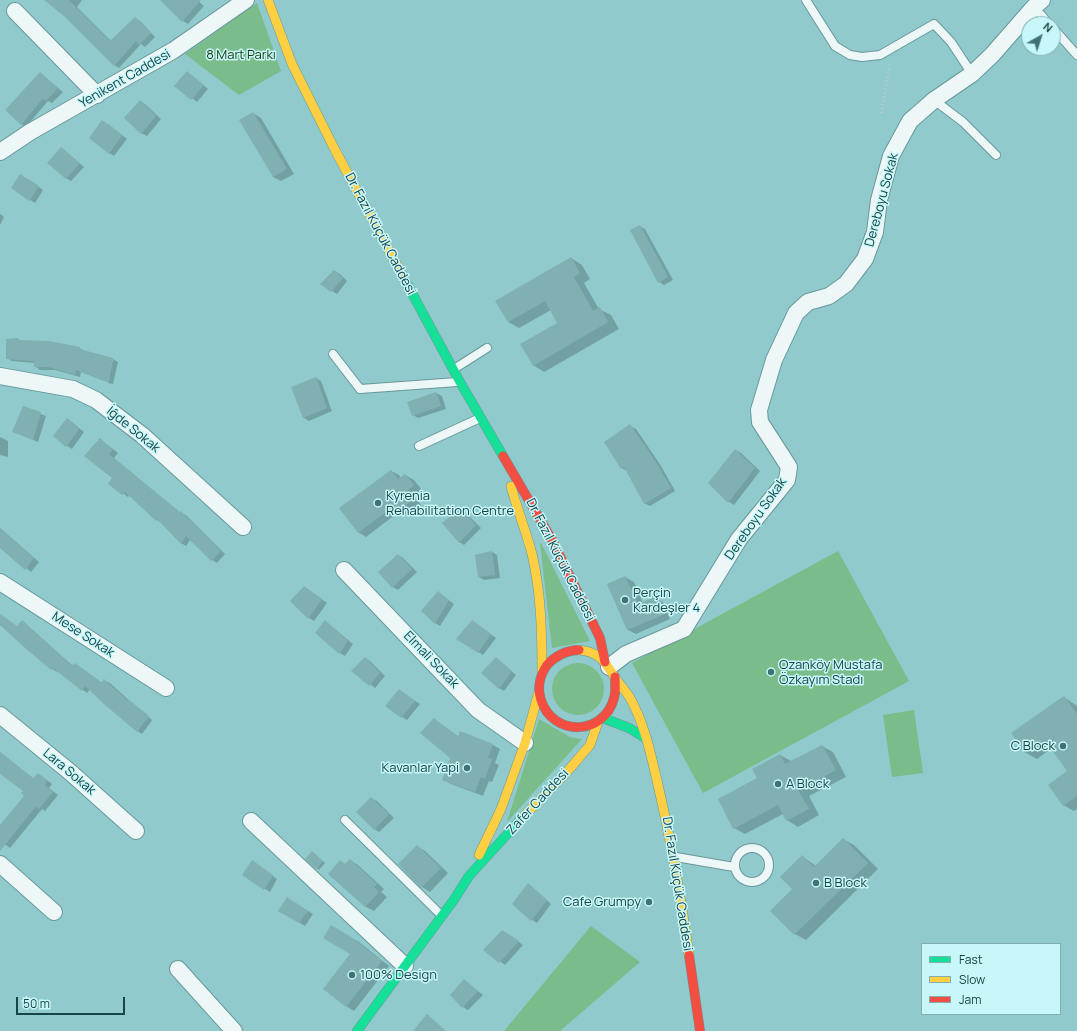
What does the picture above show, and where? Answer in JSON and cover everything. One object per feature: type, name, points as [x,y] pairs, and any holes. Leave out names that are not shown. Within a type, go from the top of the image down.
[{"type":"street","name":"Yenikent Caddesi","points":[[0,152],[30,132],[98,95],[174,50],[246,0]]},
{"type":"street","name":"Dr. Fazıl Küçük Caddesi","points":[[268,0],[292,64],[325,131],[460,382],[552,540],[600,638],[610,669],[628,694],[640,720],[647,739],[664,807],[700,1031]]},
{"type":"street","name":"Dereboyu Sokak","points":[[610,669],[626,654],[684,629],[739,539],[787,480],[789,467],[760,422],[759,410],[774,360],[796,313],[808,302],[829,296],[846,284],[866,259],[874,232],[879,200],[891,156],[910,121],[934,100],[972,74],[992,55],[1038,3]]},
{"type":"street","points":[[16,11],[98,95]]},
{"type":"street","name":"İĝde Sokak","points":[[0,376],[73,389],[96,400],[142,435],[243,527]]},
{"type":"street","name":"Dr. Fazıl Küçük Caddesi","points":[[506,462],[532,553],[542,625],[542,671]]},
{"type":"street","name":"Elmali Sokak","points":[[344,570],[478,710],[525,743]]},
{"type":"street","name":"Mese Sokak","points":[[0,582],[166,688]]},
{"type":"street","points":[[572,650],[584,650],[596,655],[610,669],[616,688],[615,700],[610,710],[600,720],[586,727],[573,728],[561,724],[550,717],[542,707],[538,695],[542,671],[550,661],[560,654],[572,650]]},
{"type":"street","name":"Zafer Caddesi","points":[[364,1027],[469,876],[501,809],[525,743],[538,695]]},
{"type":"street","name":"Lara Sokak","points":[[0,715],[70,772],[136,831]]},
{"type":"street","points":[[600,720],[629,728],[647,739]]},
{"type":"street","name":"Zafer Caddesi","points":[[469,876],[590,745],[600,720]]},
{"type":"street","points":[[251,821],[405,966]]},
{"type":"street","points":[[0,864],[54,912]]},
{"type":"street","points":[[178,969],[234,1031]]},
{"type":"lane","points":[[806,0],[836,46],[850,55],[862,57],[880,55],[934,24],[951,42],[972,74]]},
{"type":"lane","points":[[1038,3],[1045,16]]},
{"type":"lane","points":[[1061,37],[1077,55]]},
{"type":"lane","points":[[934,100],[964,122],[996,155]]},
{"type":"lane","points":[[453,369],[487,348]]},
{"type":"lane","points":[[333,354],[360,389],[460,382]]},
{"type":"lane","points":[[418,446],[480,417]]},
{"type":"lane","points":[[345,820],[442,916]]},
{"type":"lane","points":[[752,847],[761,850],[768,858],[769,867],[765,876],[756,882],[742,879],[738,876],[734,867],[736,857],[742,850],[752,847]]},
{"type":"lane","points":[[673,856],[734,867]]},
{"type":"path","points":[[880,113],[893,48]]},
{"type":"green space","name":"8 Mart Parkı","points":[[257,3],[281,71],[239,95],[185,54]]},
{"type":"green space","points":[[541,543],[590,641],[552,648]]},
{"type":"green space","name":"Ozanköy Mustafa Özkayım Stadı","points":[[838,551],[909,681],[703,793],[632,663]]},
{"type":"green space","points":[[578,663],[592,667],[600,675],[604,689],[600,703],[592,711],[578,715],[564,711],[556,703],[552,689],[556,675],[564,667]]},
{"type":"green space","points":[[914,710],[923,773],[892,777],[883,715]]},
{"type":"green space","points":[[539,719],[570,737],[582,739],[507,822]]},
{"type":"green space","points":[[591,926],[640,962],[560,1031],[504,1031]]},
{"type":"building","points":[[44,0],[69,0],[110,41],[135,17],[151,33],[139,45],[136,41],[114,66],[64,16]]},
{"type":"building","points":[[160,0],[201,0],[182,22]]},
{"type":"building","points":[[187,71],[204,85],[191,100],[174,86]]},
{"type":"building","points":[[40,72],[58,88],[46,101],[43,98],[21,125],[5,110]]},
{"type":"building","points":[[140,100],[156,116],[141,134],[124,118]]},
{"type":"building","points":[[253,112],[287,169],[273,177],[239,120]]},
{"type":"building","points":[[102,120],[122,135],[109,154],[89,138]]},
{"type":"building","points":[[61,147],[80,163],[66,179],[47,163]]},
{"type":"building","points":[[20,174],[39,186],[29,201],[11,188]]},
{"type":"building","points":[[640,225],[668,277],[658,283],[630,230]]},
{"type":"building","points":[[571,257],[580,273],[574,277],[593,311],[600,307],[608,322],[533,366],[520,344],[557,323],[545,301],[508,322],[495,301]]},
{"type":"building","points":[[334,270],[343,278],[331,292],[320,284]]},
{"type":"building","points":[[18,338],[18,340],[49,341],[80,347],[79,349],[113,358],[108,382],[76,370],[75,375],[49,367],[34,367],[34,361],[6,359],[6,339]]},
{"type":"building","points":[[316,377],[327,408],[303,418],[291,387]]},
{"type":"building","points":[[436,392],[441,406],[412,416],[407,402]]},
{"type":"building","points":[[23,406],[41,412],[33,440],[12,432]]},
{"type":"building","points":[[67,418],[79,429],[66,447],[53,436]]},
{"type":"building","points":[[630,424],[656,462],[671,488],[644,504],[624,467],[621,469],[604,442]]},
{"type":"building","points":[[100,438],[113,450],[109,454],[180,512],[181,511],[221,551],[211,561],[186,536],[181,544],[157,519],[156,521],[125,492],[122,495],[108,484],[112,478],[84,456]]},
{"type":"building","points":[[735,449],[755,468],[728,503],[708,483]]},
{"type":"building","name":"Kyrenia Rehabilitation Centre","points":[[391,470],[398,479],[405,474],[414,485],[407,491],[413,500],[398,511],[394,506],[358,533],[339,508]]},
{"type":"building","points":[[460,508],[476,525],[459,543],[442,523]]},
{"type":"building","points":[[0,529],[34,558],[25,570],[0,548]]},
{"type":"building","points":[[492,551],[495,575],[478,577],[475,555]]},
{"type":"building","points":[[398,554],[412,569],[392,588],[378,572]]},
{"type":"building","name":"Perçin Kardeşler 4","points":[[625,576],[638,604],[655,597],[663,615],[627,630],[607,584]]},
{"type":"building","points":[[304,586],[322,599],[308,619],[290,601]]},
{"type":"building","points":[[438,591],[449,600],[435,624],[421,611]]},
{"type":"building","points":[[0,614],[17,626],[22,620],[72,666],[75,663],[101,683],[104,679],[127,700],[128,699],[149,716],[137,732],[85,686],[82,691],[53,668],[51,670],[24,647],[0,625]]},
{"type":"building","points":[[325,620],[348,641],[339,654],[315,633]]},
{"type":"building","points":[[472,620],[491,634],[478,653],[456,639]]},
{"type":"building","points":[[365,657],[380,673],[369,686],[351,671]]},
{"type":"building","points":[[496,657],[512,671],[499,689],[481,673]]},
{"type":"building","points":[[399,689],[415,701],[401,718],[385,706]]},
{"type":"building","name":"C Block","points":[[1064,696],[1077,714],[1077,796],[1063,806],[1048,785],[1067,771],[1045,740],[1025,753],[1011,733]]},
{"type":"building","name":"Kavanlar Yapi","points":[[434,718],[458,737],[460,731],[493,744],[488,758],[492,759],[485,779],[481,777],[475,792],[442,780],[450,758],[420,733]]},
{"type":"building","name":"A Block","points":[[822,745],[836,770],[798,790],[809,809],[786,821],[778,805],[733,829],[718,799],[757,778],[752,769],[780,754],[785,764]]},
{"type":"building","points":[[0,752],[33,778],[38,773],[47,780],[45,785],[53,792],[39,809],[36,806],[0,851],[0,825],[24,796],[21,793],[23,791],[0,774]]},
{"type":"building","points":[[371,797],[389,814],[374,830],[356,812]]},
{"type":"building","name":"B Block","points":[[843,838],[868,863],[794,935],[770,911],[792,889],[780,877],[802,855],[814,867]]},
{"type":"building","points":[[417,845],[441,868],[421,888],[398,864]]},
{"type":"building","points":[[312,851],[323,861],[316,869],[305,859]]},
{"type":"building","points":[[350,859],[377,884],[374,887],[379,892],[365,907],[328,874],[340,860],[345,864]]},
{"type":"building","points":[[252,860],[273,875],[264,890],[242,875]]},
{"type":"building","points":[[528,883],[547,900],[531,921],[512,904]]},
{"type":"building","points":[[287,897],[308,911],[299,923],[278,911]]},
{"type":"building","name":"100% Design","points":[[331,925],[351,937],[382,961],[346,1007],[323,989],[350,954],[323,938]]},
{"type":"building","points":[[502,930],[519,941],[499,963],[483,950]]},
{"type":"building","points":[[464,979],[478,991],[462,1008],[450,995]]},
{"type":"building","points":[[427,1014],[446,1031],[413,1031]]},
{"type":"traffic: fast","points":[[401,273],[460,382],[503,456]]},
{"type":"traffic: fast","points":[[603,718],[629,728],[647,739]]},
{"type":"traffic: fast","points":[[357,1031],[453,901],[469,876],[522,818]]},
{"type":"traffic: slow","points":[[268,0],[292,64],[335,150],[401,273]]},
{"type":"traffic: slow","points":[[511,486],[530,545],[535,568],[540,612],[542,671]]},
{"type":"traffic: slow","points":[[579,650],[593,653],[602,659],[627,693],[644,729],[667,827],[689,955]]},
{"type":"traffic: slow","points":[[479,855],[501,809],[525,743],[538,695]]},
{"type":"traffic: slow","points":[[522,818],[566,773],[590,745],[598,722]]},
{"type":"traffic: jam","points":[[503,456],[552,540],[600,638],[605,662]]},
{"type":"traffic: jam","points":[[579,650],[566,652],[554,659],[547,665],[541,677],[539,686],[541,700],[547,712],[556,721],[567,726],[578,727],[590,725],[600,720],[608,711],[614,698],[615,677]]},
{"type":"traffic: jam","points":[[689,955],[700,1031]]},
{"type":"place","name":"Kyrenia Rehabilitation Centre","points":[[378,503]]},
{"type":"place","name":"Perçin Kardeşler 4","points":[[625,600]]},
{"type":"place","name":"Ozanköy Mustafa Özkayım Stadı","points":[[771,672]]},
{"type":"place","name":"C Block","points":[[1063,746]]},
{"type":"place","name":"Kavanlar Yapi","points":[[467,768]]},
{"type":"place","name":"A Block","points":[[778,784]]},
{"type":"place","name":"B Block","points":[[816,883]]},
{"type":"place","name":"Cafe Grumpy","points":[[649,902]]},
{"type":"place","name":"100% Design","points":[[352,975]]}]
